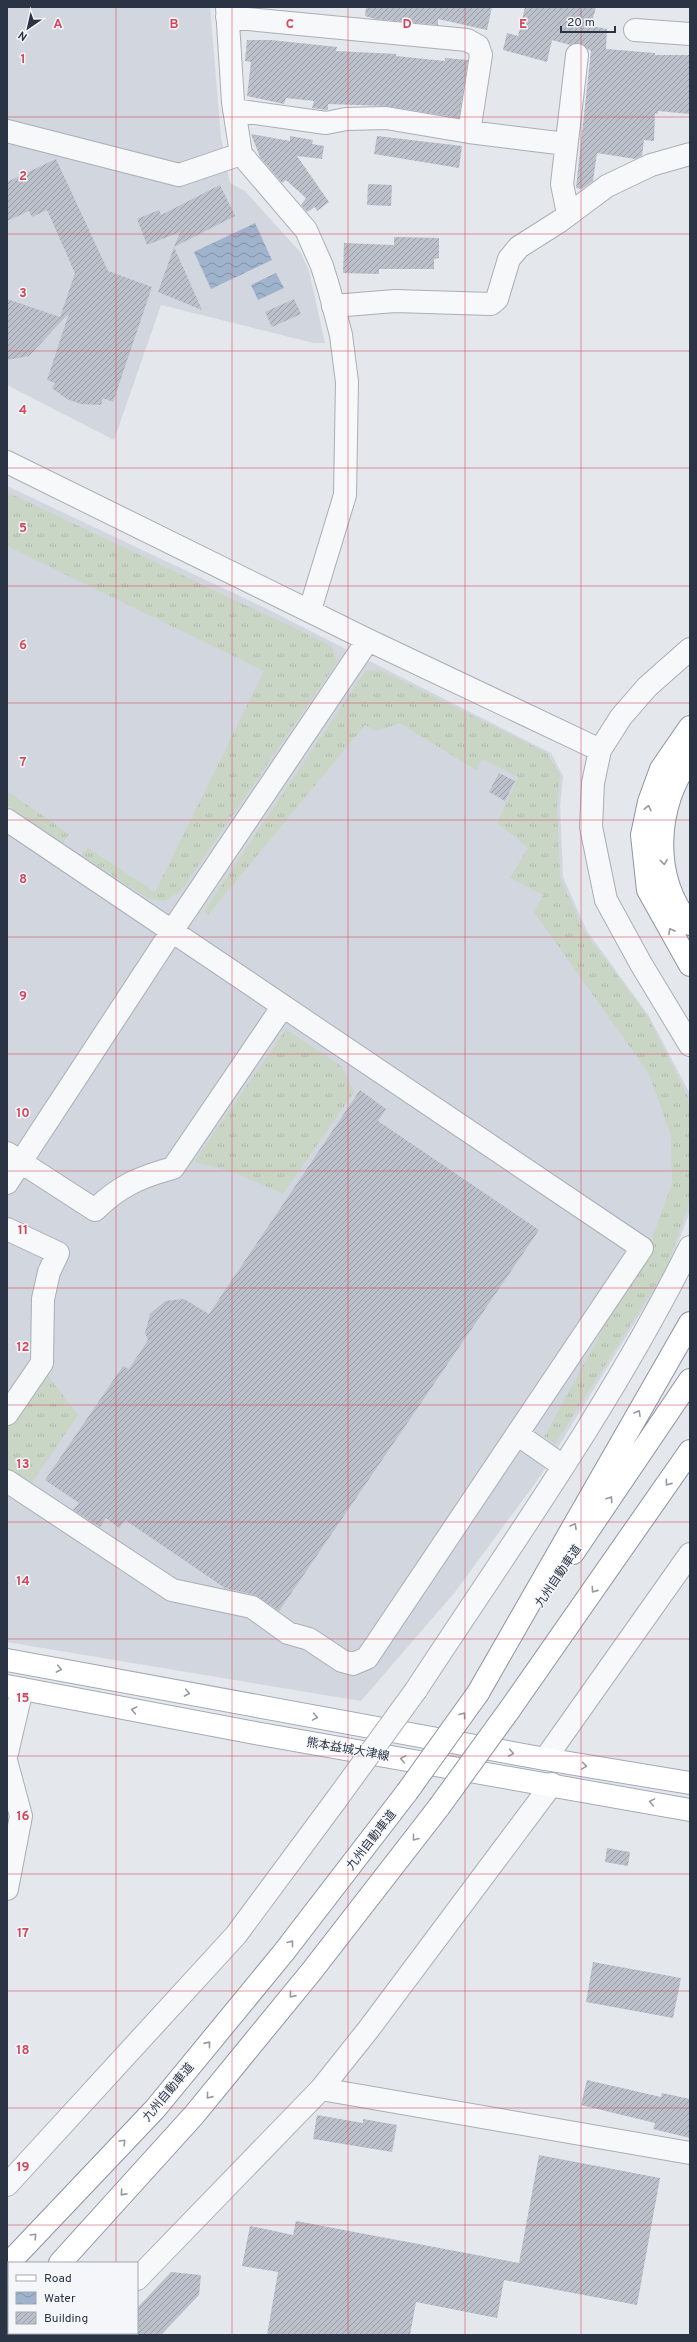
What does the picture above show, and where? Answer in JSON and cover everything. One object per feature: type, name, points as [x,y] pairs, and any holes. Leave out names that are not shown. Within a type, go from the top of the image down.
[{"type":"main road","points":[[690,727],[661,769],[649,802],[642,835],[648,890],[690,965]]},
{"type":"main road","points":[[690,759],[677,778],[671,795],[665,816],[663,846],[666,876],[673,898],[690,924]]},
{"type":"main road","points":[[478,1693],[690,1323]]},
{"type":"main road","name":"九州自動車道","points":[[10,2262],[155,2108],[284,1952],[407,1792],[478,1693],[690,1380]]},
{"type":"main road","points":[[61,2262],[194,2115],[311,1972],[439,1807],[510,1710],[690,1451]]},
{"type":"main road","name":"熊本益城大津線","points":[[7,1660],[545,1759],[690,1783]]},
{"type":"main road","name":"熊本益城大津線","points":[[15,1688],[255,1733],[552,1784],[690,1810]]},
{"type":"street","points":[[310,610],[345,495],[347,382],[341,335],[322,266],[306,230],[241,154],[234,110],[227,12],[467,40],[478,46],[481,55],[469,132]]},
{"type":"street","points":[[634,30],[690,34]]},
{"type":"street","points":[[568,214],[562,184],[577,55]]},
{"type":"street","points":[[234,110],[326,123],[346,119],[386,118],[469,132],[566,144]]},
{"type":"street","points":[[7,131],[179,175],[241,154]]},
{"type":"street","points":[[333,306],[395,301],[491,304],[497,299],[510,259],[519,247],[607,186],[651,165],[690,154]]},
{"type":"street","points":[[7,462],[310,610],[368,640],[600,750]]},
{"type":"street","points":[[7,1183],[14,1158],[172,931],[368,640]]},
{"type":"street","points":[[690,648],[648,687],[621,718],[600,750],[593,783],[591,827],[606,900],[641,964],[690,1045]]},
{"type":"street","points":[[7,820],[642,1248],[367,1658],[353,1664],[342,1661],[309,1639],[288,1633],[252,1607],[172,1590],[7,1480]]},
{"type":"street","points":[[14,1158],[95,1210],[117,1191],[142,1176],[173,1168],[284,1006]]},
{"type":"street","points":[[7,1229],[58,1253],[49,1272],[43,1299],[42,1364],[7,1414]]},
{"type":"street","points":[[7,2186],[236,1935],[336,1800],[416,1690],[563,1466],[658,1312],[690,1247]]},
{"type":"street","points":[[517,1434],[563,1466]]},
{"type":"street","points":[[545,1759],[690,1554]]},
{"type":"street","points":[[7,1651],[33,1664]]},
{"type":"street","points":[[7,1752],[15,1688]]},
{"type":"street","points":[[7,1764],[21,1816],[7,1889]]},
{"type":"street","points":[[138,2278],[321,2089],[368,2030],[552,1784]]},
{"type":"street","points":[[321,2089],[690,2153]]},
{"type":"shaded area","points":[[7,7],[210,7],[221,137],[230,183],[245,191],[301,253],[309,271],[325,343],[313,343],[161,305],[114,440],[7,385]]},
{"type":"shaded area","points":[[7,486],[261,606],[551,753],[563,776],[560,806],[563,877],[587,931],[649,1016],[690,1094],[690,1211],[668,1269],[539,1478],[455,1592],[361,1701],[7,1642]]},
{"type":"green space","points":[[7,492],[332,646],[337,662],[181,891],[165,901],[149,899],[81,855],[88,848],[155,892],[264,671],[7,546]]},
{"type":"green space","points":[[366,670],[380,670],[547,753],[560,775],[557,809],[560,877],[584,931],[647,1015],[689,1099],[690,1201],[666,1269],[555,1444],[544,1437],[652,1239],[672,1183],[671,1136],[649,1074],[534,912],[543,895],[510,878],[528,848],[497,823],[518,777],[482,759],[477,771],[400,723],[376,731],[365,725],[208,915],[204,911]]},
{"type":"green space","points":[[7,791],[69,834],[63,843],[7,805]]},
{"type":"green space","points":[[286,1029],[341,1066],[354,1092],[283,1194],[234,1172],[194,1162]]},
{"type":"green space","points":[[45,1372],[78,1415],[31,1484],[7,1468],[7,1427]]},
{"type":"water","points":[[255,223],[272,260],[211,289],[194,252]]},
{"type":"water","points":[[276,273],[284,288],[258,300],[251,285]]},
{"type":"building","points":[[366,7],[492,7],[487,30],[438,19],[438,25],[375,19],[365,16]]},
{"type":"building","points":[[525,7],[596,7],[591,26],[607,29],[606,49],[655,53],[655,55],[690,55],[690,114],[658,111],[658,114],[655,113],[654,141],[644,140],[642,156],[635,159],[597,153],[593,181],[582,189],[576,188],[591,51],[579,43],[570,45],[552,40],[547,62],[503,50],[507,33],[518,36]]},
{"type":"building","points":[[247,40],[271,40],[337,47],[336,51],[396,54],[396,56],[445,61],[445,58],[468,60],[459,118],[386,106],[328,104],[328,110],[326,110],[312,108],[314,101],[286,98],[284,104],[247,96],[251,62],[245,61]]},
{"type":"building","points":[[251,134],[290,141],[290,136],[313,140],[312,144],[324,146],[322,159],[297,156],[329,202],[317,211],[315,207],[307,212],[301,205],[306,198],[286,180],[282,183],[260,157]]},
{"type":"building","points":[[377,136],[462,146],[459,168],[374,154]]},
{"type":"building","points":[[56,159],[108,271],[152,287],[113,402],[103,398],[101,405],[81,404],[67,399],[52,388],[55,383],[47,380],[69,313],[29,356],[7,360],[7,299],[60,317],[75,273],[47,210],[32,217],[29,211],[7,221],[7,182]]},
{"type":"building","points":[[368,184],[392,185],[391,206],[367,205]]},
{"type":"building","points":[[220,185],[235,216],[174,247],[180,232],[147,245],[137,219],[159,210],[161,215]]},
{"type":"building","points":[[394,237],[439,238],[439,258],[434,259],[434,269],[379,269],[379,274],[343,273],[344,243],[394,245]]},
{"type":"building","points":[[174,247],[202,310],[158,292]]},
{"type":"building","points":[[294,299],[301,314],[272,327],[265,312]]},
{"type":"building","points":[[499,773],[515,781],[505,801],[489,792]]},
{"type":"building","points":[[360,1090],[386,1109],[378,1121],[539,1230],[279,1611],[255,1595],[225,1588],[125,1520],[119,1528],[106,1518],[100,1527],[73,1510],[79,1503],[45,1480],[123,1366],[129,1369],[148,1340],[145,1333],[150,1314],[165,1301],[184,1299],[209,1314]]},
{"type":"building","points":[[607,1848],[630,1852],[628,1866],[605,1862]]},
{"type":"building","points":[[593,1962],[681,1978],[673,2018],[586,2002]]},
{"type":"building","points":[[587,2080],[661,2097],[662,2093],[690,2099],[690,2138],[653,2129],[655,2123],[581,2105]]},
{"type":"building","points":[[317,2115],[363,2123],[363,2119],[397,2125],[392,2152],[313,2139]]},
{"type":"building","points":[[539,2155],[660,2178],[637,2305],[504,2280],[497,2318],[416,2302],[410,2335],[267,2335],[278,2272],[242,2266],[250,2226],[293,2235],[296,2221],[519,2263]]},
{"type":"building","points":[[171,2272],[201,2275],[199,2295],[161,2335],[137,2335],[138,2307]]}]
